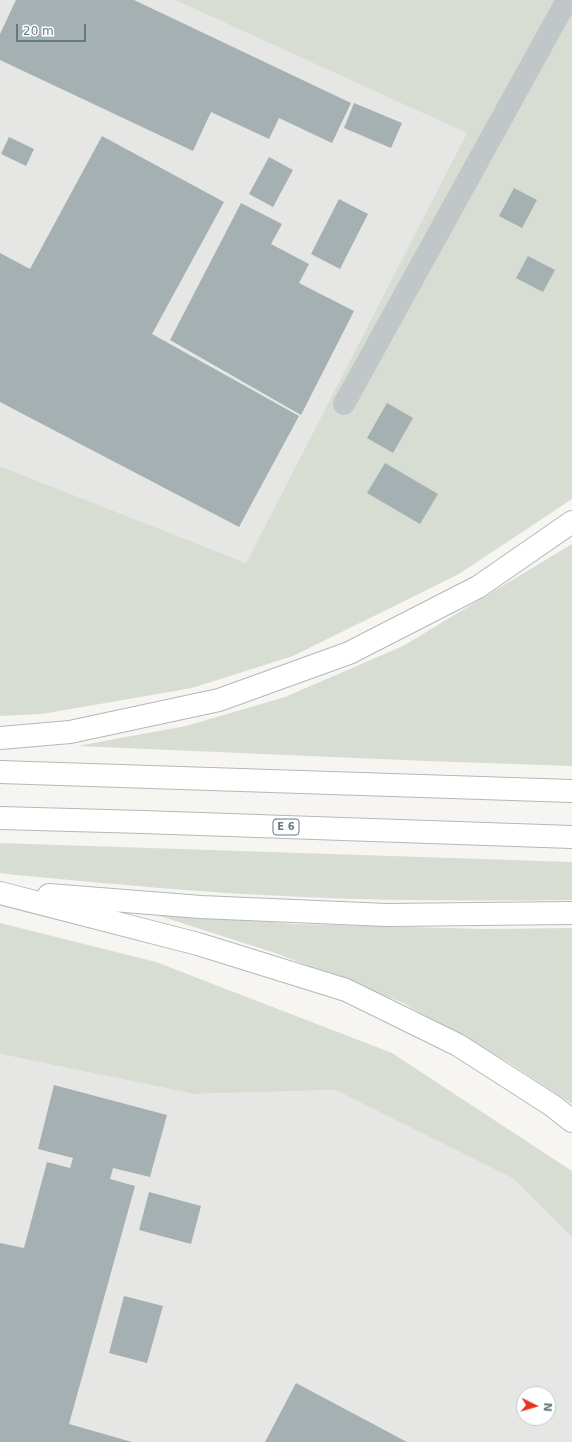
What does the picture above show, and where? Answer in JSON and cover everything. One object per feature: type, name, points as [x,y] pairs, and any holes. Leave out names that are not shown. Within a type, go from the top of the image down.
[{"type":"highway","points":[[0,738],[70,732],[219,700],[349,653],[478,587],[572,522]]},
{"type":"highway","points":[[0,772],[572,791]]},
{"type":"highway","name":"E 6","points":[[0,818],[572,837]]},
{"type":"highway","points":[[0,892],[202,907],[386,915],[572,913]]},
{"type":"highway","points":[[0,892],[198,944],[346,990],[458,1045],[553,1106],[572,1121]]},
{"type":"lane","points":[[344,404],[567,0]]},
{"type":"shaded area","points":[[0,0],[175,0],[468,132],[246,563],[0,466]]},
{"type":"shaded area","points":[[175,0],[572,0],[572,499],[459,574],[293,656],[192,688],[42,714],[0,716],[0,466],[246,563],[467,133]]},
{"type":"shaded area","points":[[572,544],[572,766],[77,746],[186,726],[285,697],[403,646]]},
{"type":"shaded area","points":[[0,843],[572,862],[572,900],[505,901],[303,897],[195,891],[16,875],[0,873]]},
{"type":"shaded area","points":[[141,910],[295,924],[485,929],[572,928],[572,1104],[508,1062],[401,1002],[278,954]]},
{"type":"shaded area","points":[[0,923],[156,962],[392,1053],[572,1171],[572,1237],[512,1178],[335,1090],[194,1094],[0,1054]]},
{"type":"shaded area","points":[[0,1054],[194,1094],[335,1090],[512,1178],[572,1237],[572,1442],[0,1442]]},
{"type":"building","points":[[16,0],[134,0],[351,103],[332,143],[279,118],[269,139],[211,112],[193,151],[0,60],[0,34]]},
{"type":"building","points":[[354,103],[402,123],[391,148],[344,128]]},
{"type":"building","points":[[102,136],[224,202],[152,334],[299,416],[239,527],[0,402],[0,253],[30,269]]},
{"type":"building","points":[[9,137],[34,149],[26,166],[1,154]]},
{"type":"building","points":[[269,157],[293,170],[273,207],[249,194]]},
{"type":"building","points":[[514,188],[537,200],[522,228],[499,216]]},
{"type":"building","points":[[339,199],[368,214],[340,269],[311,254]]},
{"type":"building","points":[[241,203],[282,224],[271,244],[309,264],[299,283],[354,311],[301,415],[170,340]]},
{"type":"building","points":[[528,256],[555,270],[543,292],[516,278]]},
{"type":"building","points":[[387,403],[413,418],[393,453],[367,438]]},
{"type":"building","points":[[385,463],[438,494],[420,524],[367,493]]},
{"type":"building","points":[[54,1085],[167,1115],[150,1177],[113,1168],[110,1179],[135,1186],[69,1424],[132,1442],[0,1442],[0,1243],[24,1248],[47,1162],[70,1168],[73,1158],[38,1149]]},
{"type":"building","points":[[149,1192],[201,1206],[191,1244],[139,1230]]},
{"type":"building","points":[[124,1296],[163,1306],[147,1363],[109,1353]]},
{"type":"building","points":[[296,1383],[407,1442],[265,1442]]}]
